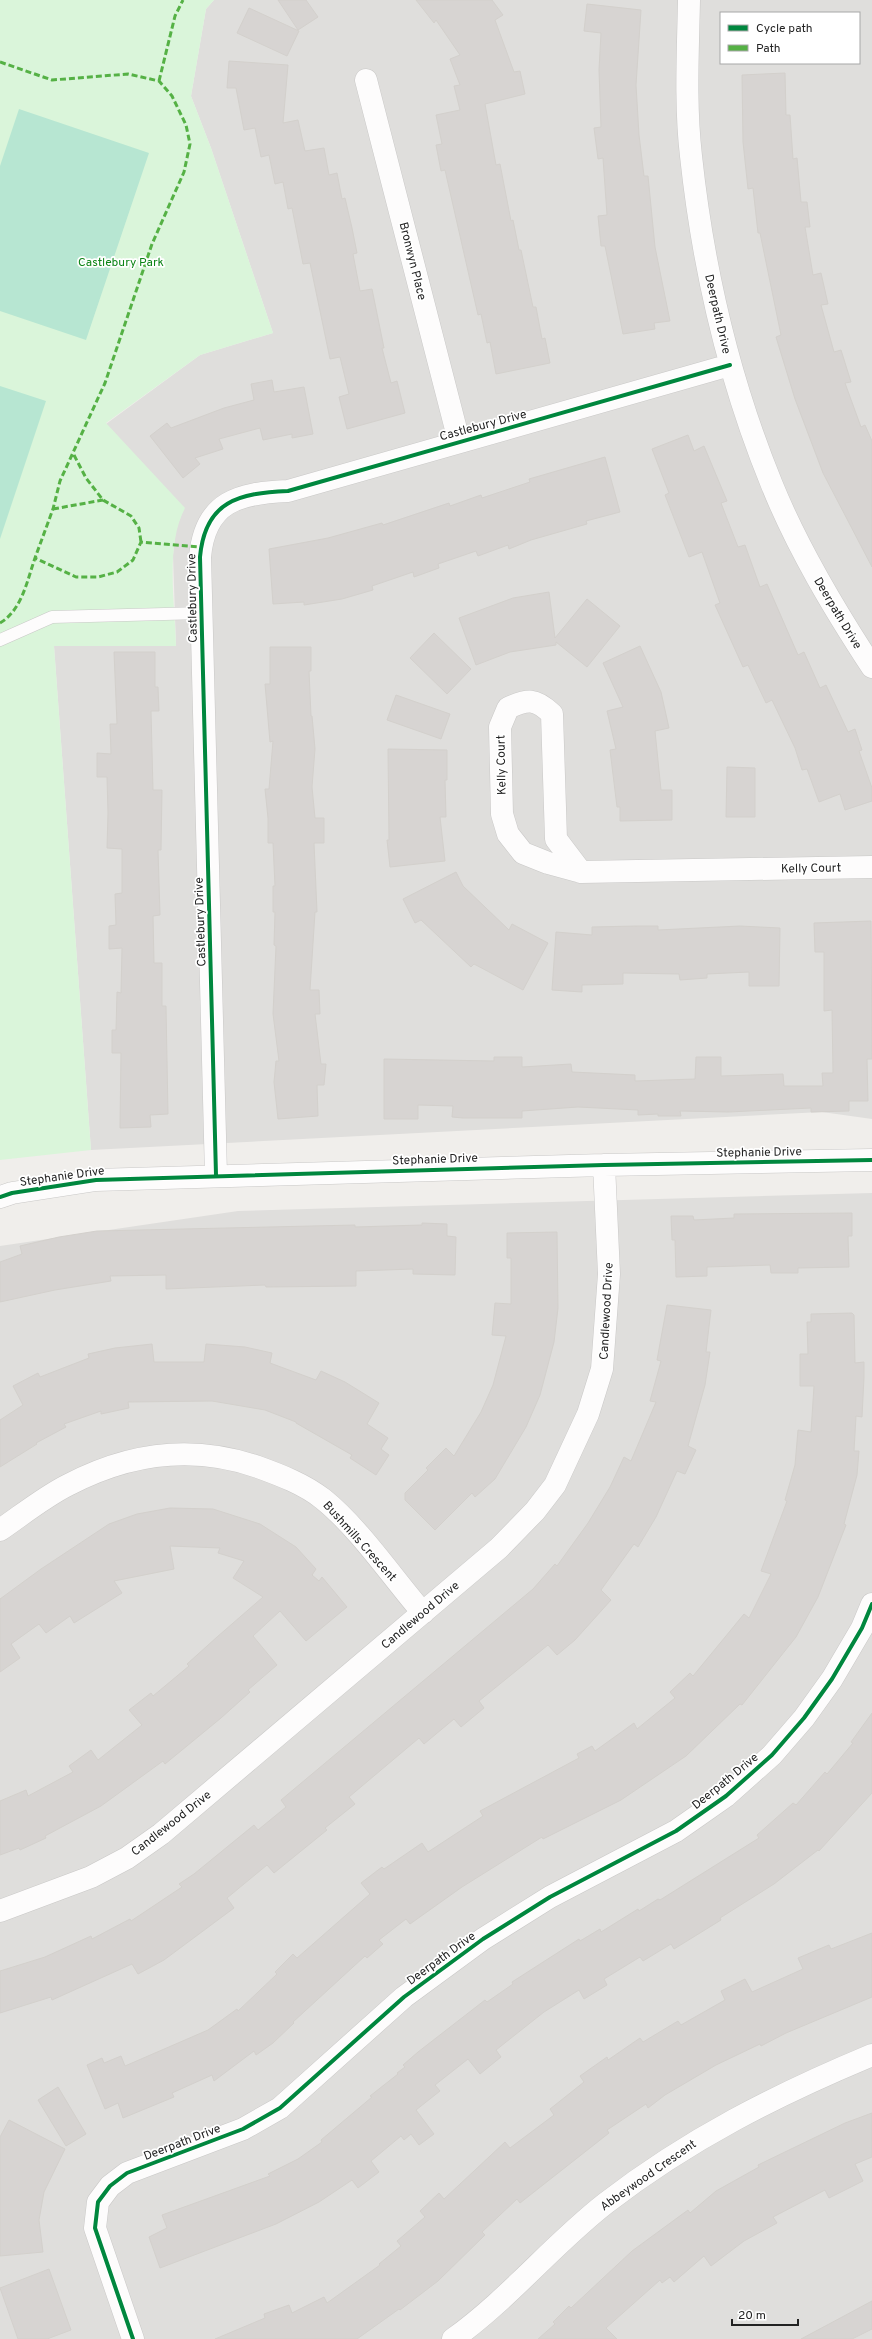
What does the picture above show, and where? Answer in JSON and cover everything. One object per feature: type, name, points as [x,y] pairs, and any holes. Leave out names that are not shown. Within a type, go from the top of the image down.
[{"type":"street","name":"Deerpath Drive","points":[[689,0],[688,64],[690,155],[709,275],[730,366],[775,492],[810,565],[841,621],[872,667]]},
{"type":"street","name":"Bronwyn Place","points":[[366,80],[459,441]]},
{"type":"street","name":"Castlebury Drive","points":[[216,1175],[201,547],[212,517],[228,503],[250,494],[288,491],[459,441],[730,366]]},
{"type":"street","name":"Kelly Court","points":[[581,872],[556,839],[552,714],[541,704],[525,700],[508,708],[500,727],[502,814],[508,834],[523,853],[548,863],[581,872],[872,867]]},
{"type":"street","name":"Stephanie Drive","points":[[0,1197],[12,1193],[96,1180],[216,1175],[872,1160]]},
{"type":"street","name":"Candlewood Drive","points":[[0,1911],[91,1877],[127,1858],[161,1834],[499,1548],[536,1512],[555,1485],[588,1414],[602,1369],[608,1321],[609,1274],[604,1165]]},
{"type":"street","name":"Bushmills Crescent","points":[[0,1530],[67,1486],[108,1467],[155,1455],[233,1458],[285,1476],[323,1498],[353,1529],[422,1613]]},
{"type":"street","name":"Deerpath Drive","points":[[133,2339],[94,2228],[98,2202],[110,2186],[128,2173],[243,2129],[280,2108],[404,1997],[483,1939],[550,1897],[676,1831],[726,1796],[772,1755],[804,1718],[832,1679],[862,1628],[872,1604]]},
{"type":"street","name":"Abbeywood Crescent","points":[[453,2339],[472,2325],[516,2287],[570,2234],[650,2170],[698,2139],[749,2110],[805,2082],[872,2055]]},
{"type":"lane","points":[[0,640],[52,617],[202,613]]},
{"type":"shaded area","points":[[214,0],[872,0],[872,1119],[822,1112],[91,1150],[54,646],[176,646],[173,555],[176,529],[184,508],[106,424],[200,355],[273,333],[211,148],[191,96],[206,9]]},
{"type":"shaded area","points":[[872,1193],[872,2339],[0,2339],[0,1246],[238,1211]]},
{"type":"green space","name":"Castlebury Park","points":[[0,0],[214,0],[206,9],[191,96],[211,148],[273,333],[200,355],[106,423],[185,508],[179,523],[173,557],[173,593],[176,646],[54,646],[91,1150],[0,1160]]},
{"type":"green space","points":[[19,109],[149,153],[86,340],[0,311],[0,166]]},
{"type":"green space","points":[[0,386],[46,401],[0,539]]},
{"type":"building","points":[[278,0],[306,0],[318,17],[298,30]]},
{"type":"building","points":[[416,0],[492,0],[503,15],[495,20],[514,72],[520,71],[525,94],[485,104],[496,165],[500,164],[511,221],[513,220],[533,307],[536,307],[542,339],[545,338],[550,363],[496,374],[490,342],[487,343],[481,314],[478,315],[445,170],[441,171],[436,145],[442,144],[436,115],[460,110],[454,86],[460,85],[450,59],[460,55],[436,20],[434,23]]},
{"type":"building","points":[[587,4],[641,10],[636,85],[639,135],[644,176],[648,176],[655,247],[670,321],[654,323],[655,329],[623,334],[605,246],[601,246],[598,216],[607,215],[603,158],[598,159],[594,128],[601,127],[599,70],[601,33],[584,31]]},
{"type":"building","points":[[249,8],[299,31],[287,56],[237,33]]},
{"type":"building","points":[[229,61],[288,65],[283,123],[298,120],[305,151],[324,148],[329,175],[337,173],[342,199],[345,198],[357,253],[353,254],[360,291],[372,289],[384,348],[382,348],[391,383],[397,381],[405,413],[347,429],[339,397],[349,394],[340,357],[330,359],[310,263],[303,264],[292,208],[288,209],[283,182],[275,184],[269,155],[261,157],[255,128],[244,130],[236,88],[227,88]]},
{"type":"building","points":[[785,73],[786,115],[790,115],[793,159],[797,158],[801,202],[807,202],[810,227],[805,227],[813,275],[821,273],[828,304],[821,305],[834,352],[841,350],[851,382],[845,383],[861,427],[865,425],[872,441],[872,567],[823,473],[795,399],[776,337],[781,335],[760,233],[758,233],[753,188],[748,189],[743,142],[742,75]]},
{"type":"building","points":[[272,380],[274,392],[304,387],[313,434],[292,438],[292,434],[263,440],[260,428],[219,439],[223,449],[195,458],[200,464],[183,478],[150,436],[167,423],[171,428],[224,408],[254,400],[251,384]]},
{"type":"building","points":[[688,435],[694,451],[704,446],[727,501],[721,503],[738,547],[745,545],[760,587],[767,584],[798,655],[804,652],[820,688],[826,685],[848,732],[855,729],[862,750],[859,751],[872,788],[872,801],[845,810],[840,794],[819,802],[807,769],[802,770],[795,748],[772,700],[766,703],[748,665],[743,667],[715,605],[720,603],[702,552],[689,557],[665,495],[669,493],[652,449]]},
{"type":"building","points":[[605,457],[620,512],[586,521],[587,524],[531,540],[509,549],[508,545],[478,556],[476,551],[438,564],[439,568],[414,577],[413,572],[372,586],[373,590],[342,599],[304,605],[304,602],[273,604],[269,549],[328,538],[382,523],[383,525],[449,503],[450,506],[481,495],[482,498],[530,482],[529,479]]},
{"type":"building","points":[[549,592],[555,638],[587,599],[620,626],[587,667],[556,642],[556,645],[510,652],[476,665],[459,618],[513,598]]},
{"type":"building","points":[[434,633],[471,669],[447,694],[410,658]]},
{"type":"building","points":[[640,646],[661,692],[669,728],[655,731],[661,790],[672,790],[672,820],[620,821],[620,807],[617,807],[610,750],[616,749],[607,711],[623,707],[603,663]]},
{"type":"building","points":[[270,647],[311,647],[311,671],[309,671],[311,716],[315,749],[312,787],[315,818],[324,818],[324,843],[314,843],[317,912],[315,912],[310,990],[319,990],[320,1014],[315,1014],[321,1064],[326,1064],[324,1085],[317,1085],[318,1116],[278,1119],[274,1082],[276,1061],[279,1061],[273,1014],[276,946],[274,945],[275,912],[273,912],[273,886],[275,886],[273,843],[268,843],[268,818],[265,789],[269,789],[273,741],[270,742],[265,684],[270,684]]},
{"type":"building","points":[[114,652],[155,652],[155,687],[158,687],[159,711],[151,711],[153,790],[162,790],[161,850],[158,850],[160,915],[153,916],[154,963],[162,963],[162,1006],[166,1006],[168,1114],[150,1115],[151,1127],[120,1128],[121,1053],[112,1053],[112,1030],[116,1030],[117,992],[121,993],[122,948],[109,949],[109,926],[116,925],[115,894],[122,893],[122,849],[107,848],[107,777],[97,777],[97,753],[111,754],[110,724],[117,724]]},
{"type":"building","points":[[396,695],[450,714],[441,739],[387,720]]},
{"type":"building","points":[[388,749],[447,750],[447,780],[445,780],[446,817],[440,817],[445,861],[390,867],[387,840],[389,840]]},
{"type":"building","points":[[727,767],[755,768],[755,817],[726,817]]},
{"type":"building","points":[[456,872],[463,886],[509,930],[512,924],[548,943],[523,990],[474,964],[471,967],[421,920],[415,923],[403,899]]},
{"type":"building","points":[[871,921],[872,1059],[867,1059],[868,1101],[849,1101],[849,1111],[811,1112],[811,1108],[729,1112],[680,1111],[681,1116],[658,1116],[658,1114],[638,1115],[638,1110],[578,1107],[522,1111],[522,1118],[463,1118],[452,1117],[453,1106],[418,1105],[418,1119],[384,1119],[384,1059],[494,1061],[494,1057],[522,1057],[522,1067],[571,1064],[572,1072],[635,1075],[635,1081],[695,1079],[696,1057],[721,1057],[721,1076],[783,1074],[784,1086],[823,1086],[822,1073],[833,1073],[832,1010],[824,1011],[824,952],[815,952],[814,923]]},
{"type":"building","points":[[658,926],[658,930],[740,926],[780,928],[779,986],[749,986],[749,972],[707,974],[707,978],[680,980],[679,974],[623,973],[623,984],[582,985],[582,992],[552,990],[556,932],[592,935],[592,927]]},
{"type":"building","points":[[852,1213],[852,1236],[848,1236],[849,1267],[798,1268],[798,1273],[771,1273],[770,1265],[707,1267],[707,1276],[676,1277],[675,1240],[672,1240],[671,1216],[693,1216],[694,1220],[734,1218],[734,1214]]},
{"type":"building","points":[[422,1223],[447,1224],[447,1236],[456,1237],[455,1275],[413,1274],[413,1269],[356,1271],[356,1286],[266,1287],[265,1285],[166,1289],[166,1275],[110,1276],[111,1281],[55,1290],[0,1302],[0,1262],[22,1254],[20,1246],[59,1237],[97,1231],[355,1225],[355,1227],[422,1225]]},
{"type":"building","points":[[557,1232],[558,1308],[554,1342],[540,1395],[526,1427],[495,1479],[475,1497],[472,1493],[435,1530],[405,1500],[405,1493],[428,1470],[426,1468],[446,1448],[454,1456],[481,1412],[493,1385],[506,1336],[492,1335],[495,1303],[511,1304],[511,1258],[507,1258],[507,1233]]},
{"type":"building","points":[[667,1305],[711,1310],[706,1352],[710,1352],[705,1385],[688,1446],[696,1450],[685,1474],[677,1471],[656,1517],[638,1547],[634,1544],[601,1590],[611,1600],[575,1640],[557,1655],[548,1645],[479,1701],[484,1708],[461,1727],[454,1719],[424,1744],[419,1738],[349,1797],[355,1804],[325,1828],[327,1830],[274,1873],[267,1865],[227,1898],[234,1908],[164,1960],[138,1974],[132,1964],[52,2000],[51,1997],[0,2013],[0,1971],[45,1957],[91,1936],[92,1939],[130,1919],[131,1921],[182,1887],[179,1884],[194,1874],[254,1825],[258,1830],[286,1807],[281,1800],[533,1589],[555,1564],[557,1566],[588,1523],[610,1487],[624,1457],[631,1461],[656,1402],[650,1401],[661,1361],[657,1360]]},
{"type":"building","points":[[852,1313],[854,1315],[855,1363],[864,1362],[864,1377],[862,1417],[856,1416],[854,1451],[859,1451],[857,1475],[844,1524],[846,1525],[818,1597],[796,1637],[742,1705],[740,1704],[686,1756],[621,1800],[543,1839],[542,1837],[462,1887],[410,1924],[406,1919],[379,1940],[383,1944],[367,1958],[365,1956],[293,2022],[294,2023],[273,2043],[256,2055],[254,2051],[214,2081],[212,2075],[172,2093],[174,2097],[123,2118],[118,2103],[105,2109],[87,2065],[102,2058],[104,2063],[121,2056],[125,2066],[208,2030],[237,2009],[238,2011],[277,1974],[275,1972],[293,1954],[297,1958],[370,1894],[361,1883],[382,1867],[384,1869],[422,1843],[428,1852],[483,1816],[480,1811],[579,1758],[577,1754],[592,1746],[595,1751],[634,1723],[637,1729],[675,1698],[670,1692],[690,1673],[693,1676],[744,1614],[749,1618],[771,1574],[761,1571],[787,1501],[785,1500],[795,1465],[798,1430],[811,1432],[814,1386],[800,1386],[800,1354],[808,1354],[807,1322],[811,1322],[811,1314]]},
{"type":"building","points":[[152,1344],[154,1362],[204,1362],[206,1344],[245,1347],[272,1353],[270,1363],[316,1380],[321,1371],[345,1382],[379,1403],[367,1424],[388,1438],[381,1449],[389,1455],[376,1475],[350,1458],[352,1455],[296,1422],[265,1410],[212,1401],[128,1402],[129,1408],[101,1414],[101,1411],[64,1424],[66,1427],[36,1443],[37,1444],[0,1467],[0,1420],[23,1405],[13,1386],[38,1373],[40,1377],[89,1358],[88,1354],[115,1348]]},
{"type":"building","points":[[170,1508],[213,1509],[260,1524],[296,1547],[316,1569],[312,1575],[319,1581],[322,1577],[347,1607],[306,1641],[280,1611],[253,1636],[277,1665],[248,1690],[250,1692],[221,1718],[165,1764],[163,1761],[101,1806],[45,1836],[46,1838],[20,1850],[19,1848],[0,1855],[0,1801],[26,1790],[28,1796],[73,1772],[69,1766],[91,1750],[98,1760],[142,1725],[129,1710],[151,1693],[153,1696],[189,1666],[187,1664],[263,1597],[233,1578],[244,1561],[218,1553],[220,1548],[170,1546],[174,1569],[114,1581],[122,1593],[74,1623],[70,1616],[46,1633],[39,1624],[11,1644],[20,1658],[0,1672],[0,1599],[41,1569],[109,1524],[137,1514]]},
{"type":"building","points":[[872,1713],[872,1793],[819,1851],[818,1850],[774,1884],[720,1918],[721,1920],[674,1949],[671,1944],[643,1961],[640,1957],[604,1979],[607,1985],[584,1999],[579,1990],[544,2012],[496,2050],[501,2057],[480,2074],[468,2059],[435,2085],[440,2091],[416,2110],[434,2134],[419,2145],[411,2134],[404,2140],[401,2136],[371,2161],[379,2172],[358,2188],[352,2180],[319,2202],[276,2224],[160,2268],[149,2237],[167,2228],[162,2215],[270,2176],[268,2174],[298,2159],[322,2142],[321,2140],[372,2097],[370,2096],[398,2074],[397,2073],[405,2067],[403,2065],[418,2052],[485,2000],[487,2002],[513,1984],[512,1982],[579,1939],[580,1941],[600,1929],[601,1932],[638,1909],[639,1911],[658,1899],[660,1900],[759,1838],[757,1835],[793,1803],[796,1805],[825,1772],[827,1774],[853,1743],[851,1742]]},
{"type":"building","points":[[872,1933],[872,1997],[786,2033],[761,2046],[760,2044],[716,2065],[665,2095],[648,2108],[646,2104],[607,2130],[609,2133],[520,2203],[517,2199],[482,2232],[485,2235],[438,2281],[400,2310],[399,2309],[357,2339],[215,2339],[265,2318],[264,2314],[289,2305],[292,2313],[324,2297],[327,2303],[380,2265],[379,2264],[401,2246],[397,2241],[425,2217],[420,2211],[439,2193],[444,2199],[505,2142],[510,2148],[554,2115],[550,2109],[584,2082],[580,2076],[607,2057],[608,2060],[640,2038],[643,2042],[678,2021],[681,2025],[725,2000],[721,1991],[745,1979],[752,1992],[803,1969],[798,1958],[829,1945],[831,1949]]},
{"type":"building","points":[[58,2087],[86,2134],[66,2146],[38,2100]]},
{"type":"building","points":[[872,2113],[872,2157],[855,2164],[863,2181],[829,2198],[825,2190],[773,2217],[777,2223],[744,2241],[711,2266],[704,2256],[674,2282],[670,2277],[662,2283],[660,2280],[606,2328],[617,2339],[538,2339],[555,2324],[553,2322],[569,2306],[571,2308],[632,2251],[688,2210],[690,2213],[716,2191],[759,2167],[758,2165],[845,2123]]},
{"type":"building","points":[[9,2120],[65,2149],[44,2192],[39,2220],[43,2252],[0,2256],[0,2137]]},
{"type":"building","points":[[49,2269],[71,2330],[47,2339],[18,2339],[0,2288]]},
{"type":"building","points":[[872,2301],[872,2329],[852,2339],[801,2339]]},
{"type":"marked path","points":[[159,81],[175,16],[183,0]]},
{"type":"marked path","points":[[0,62],[52,80],[128,74],[159,81],[172,96],[186,125],[190,144],[184,172],[152,244],[105,383],[60,481],[53,509],[35,558]]},
{"type":"marked path","points":[[74,455],[86,478],[103,500],[131,516],[139,528],[141,542]]},
{"type":"marked path","points":[[53,509],[103,500]]},
{"type":"marked path","points":[[0,623],[14,611],[19,603],[35,558],[76,577],[98,577],[117,572],[133,560],[141,542],[201,547]]},
{"type":"cycle path","points":[[216,1175],[200,557],[203,538],[209,523],[217,512],[240,498],[254,494],[288,491],[730,365]]},
{"type":"cycle path","points":[[0,1197],[12,1193],[96,1180],[604,1165],[872,1160]]},
{"type":"cycle path","points":[[133,2339],[95,2228],[98,2202],[110,2186],[127,2173],[243,2129],[280,2108],[404,1997],[483,1939],[550,1897],[676,1831],[726,1796],[772,1755],[804,1718],[832,1679],[862,1628],[872,1604]]}]
